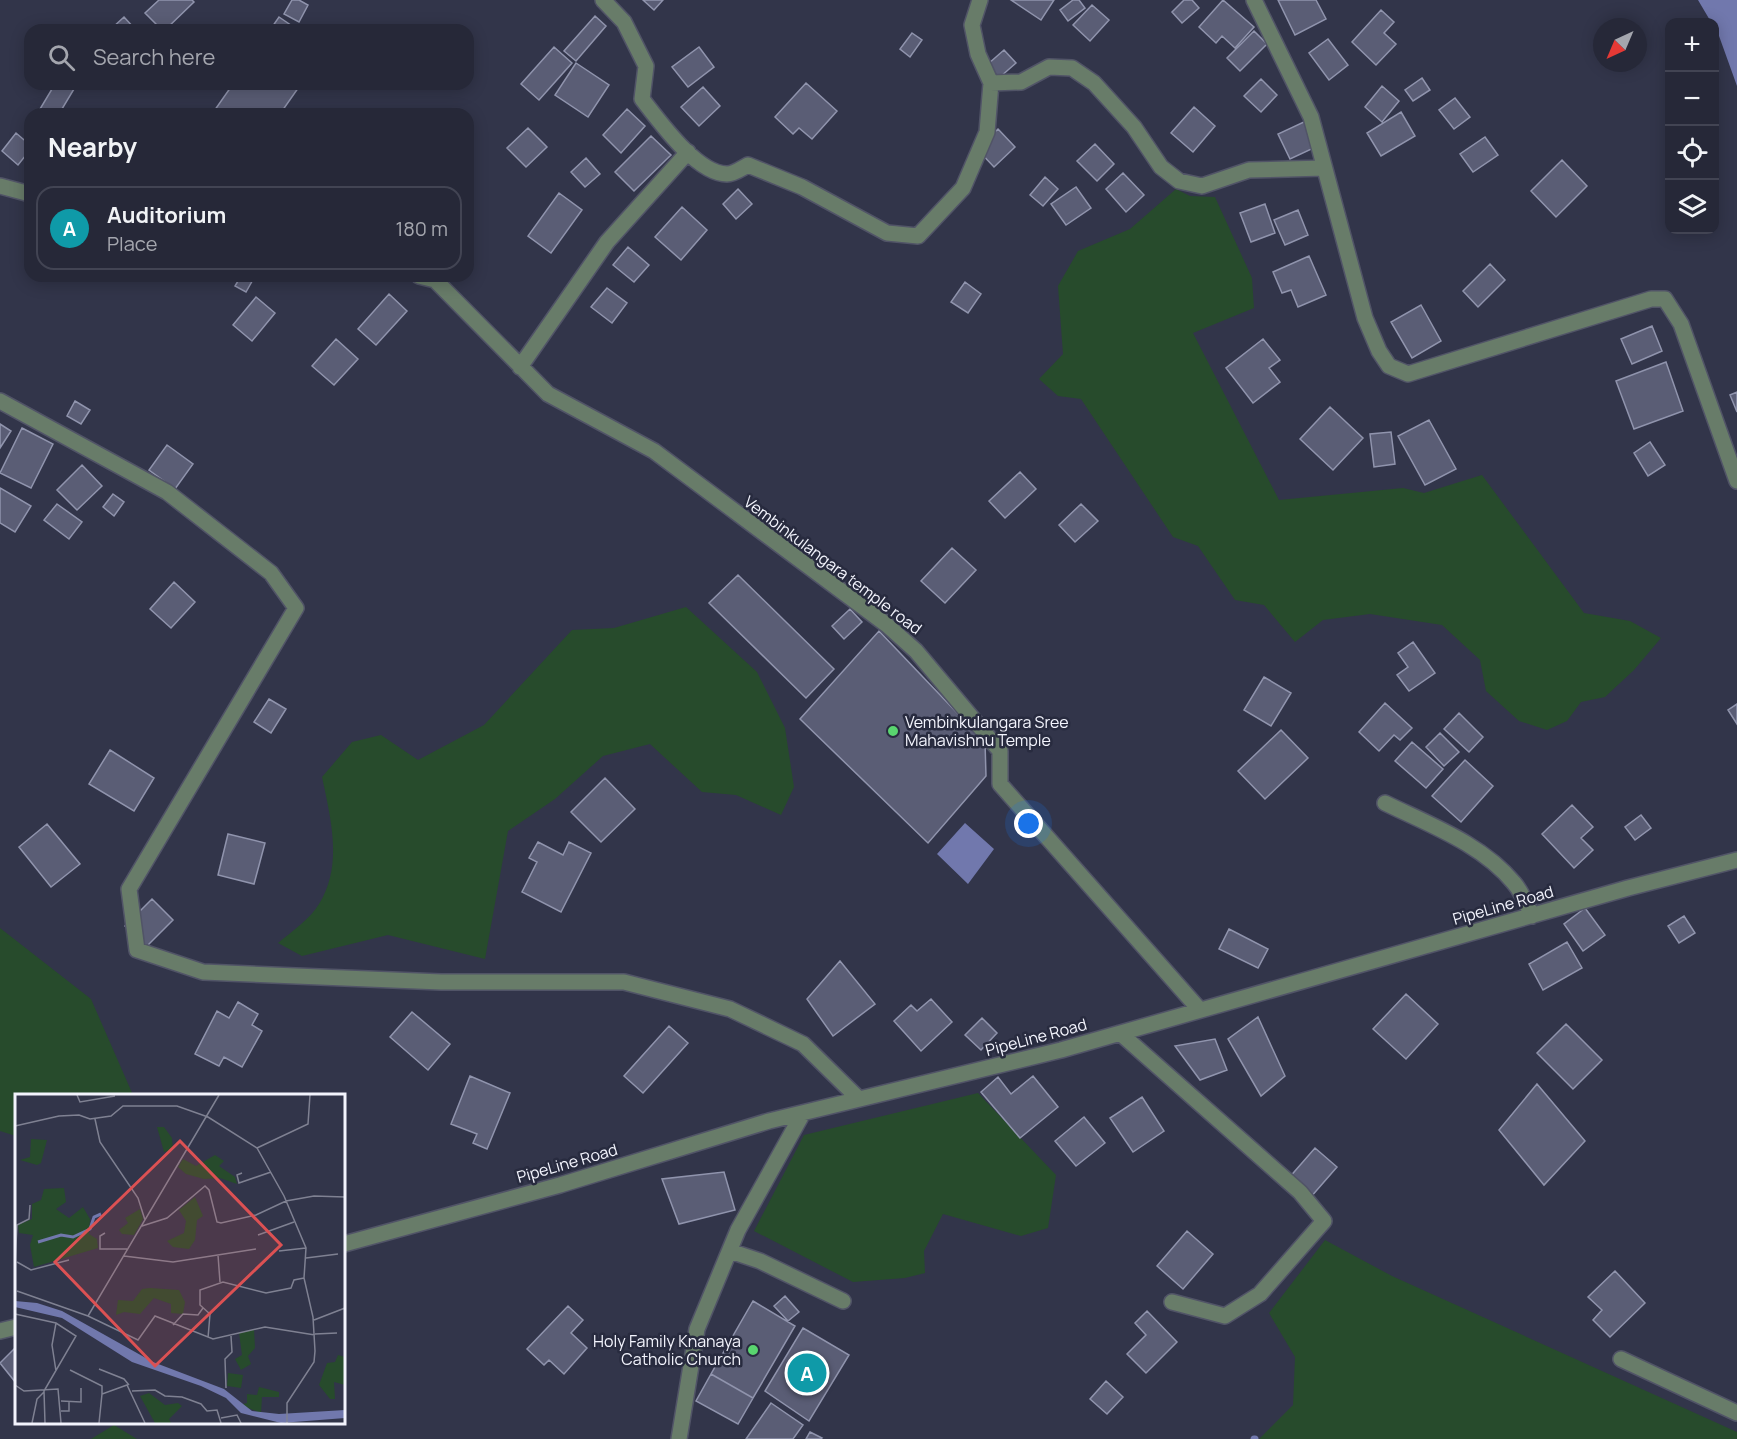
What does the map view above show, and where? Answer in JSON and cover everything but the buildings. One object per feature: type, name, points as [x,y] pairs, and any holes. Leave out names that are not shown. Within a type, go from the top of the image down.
[{"type":"street","points":[[603,0],[624,22],[646,66],[642,99],[668,134],[711,171],[729,174],[748,165],[802,187],[887,233],[918,236],[963,188],[987,132],[991,83],[978,54],[972,25],[980,0]]},
{"type":"street","points":[[1254,0],[1311,117],[1365,318],[1379,351],[1389,366],[1408,374],[1651,299],[1665,299],[1681,324],[1737,481]]},
{"type":"street","points":[[991,83],[1021,82],[1049,68],[1072,68],[1094,83],[1134,127],[1161,166],[1179,181],[1202,186],[1249,170],[1324,168]]},
{"type":"street","points":[[520,367],[607,242],[688,152]]},
{"type":"street","points":[[0,186],[24,192]]},
{"type":"street","name":"Vembinkulangara temple road","points":[[437,282],[548,394],[654,452],[887,625],[916,651],[1000,751],[1000,784],[1199,1009]]},
{"type":"street","points":[[0,401],[167,492],[272,573],[296,608],[129,889],[137,950],[203,972],[441,981],[624,982],[730,1010],[803,1044],[860,1099]]},
{"type":"street","points":[[1386,803],[1447,833],[1486,856],[1515,884],[1532,916]]},
{"type":"street","name":"PipeLine Road","points":[[345,1244],[560,1185],[802,1113],[1061,1050],[1199,1009],[1737,860]]},
{"type":"street","points":[[1120,1033],[1300,1192],[1324,1221],[1260,1294],[1226,1316],[1172,1302]]},
{"type":"street","points":[[679,1439],[697,1329],[738,1230],[802,1113]]},
{"type":"street","points":[[730,1251],[760,1261],[843,1301]]},
{"type":"street","points":[[0,1331],[15,1327]]},
{"type":"street","points":[[1621,1359],[1737,1413]]},
{"type":"green space","points":[[1176,189],[1190,196],[1215,197],[1252,278],[1254,308],[1193,333],[1279,500],[1403,488],[1424,493],[1482,475],[1584,613],[1630,621],[1661,638],[1634,670],[1605,697],[1581,702],[1567,721],[1547,730],[1519,721],[1486,691],[1480,660],[1442,625],[1370,614],[1323,620],[1295,642],[1264,605],[1235,600],[1198,546],[1173,537],[1081,399],[1058,396],[1039,379],[1063,354],[1058,286],[1078,251],[1130,229]]},
{"type":"green space","points":[[686,607],[757,672],[785,728],[794,787],[781,815],[736,795],[702,792],[650,744],[603,756],[555,799],[508,831],[485,959],[388,935],[302,956],[278,943],[311,915],[326,889],[331,874],[333,842],[322,777],[352,742],[381,735],[418,760],[484,725],[572,630],[614,628]]},
{"type":"green space","points":[[0,928],[91,999],[133,1094],[15,1094],[15,1136],[0,1131]]},
{"type":"green space","points":[[978,1093],[1056,1175],[1048,1228],[1021,1236],[943,1214],[924,1251],[925,1273],[905,1278],[853,1282],[754,1231],[804,1135]]},
{"type":"green space","points":[[1325,1240],[1392,1276],[1737,1432],[1737,1439],[1259,1439],[1293,1405],[1295,1357],[1269,1313]]},
{"type":"green space","points":[[114,1425],[137,1439],[91,1439]]},
{"type":"water","points":[[1698,0],[1737,0],[1737,86],[1719,36],[1719,18],[1709,18]]},
{"type":"water","points":[[965,823],[994,849],[968,884],[937,854]]},
{"type":"place","name":"Vembinkulangara Sree Mahavishnu Temple","points":[[893,731]]},
{"type":"place","name":"Holy Family Knanaya Catholic Church","points":[[753,1350]]},
{"type":"place","name":"Auditorium","points":[[807,1373]]}]
